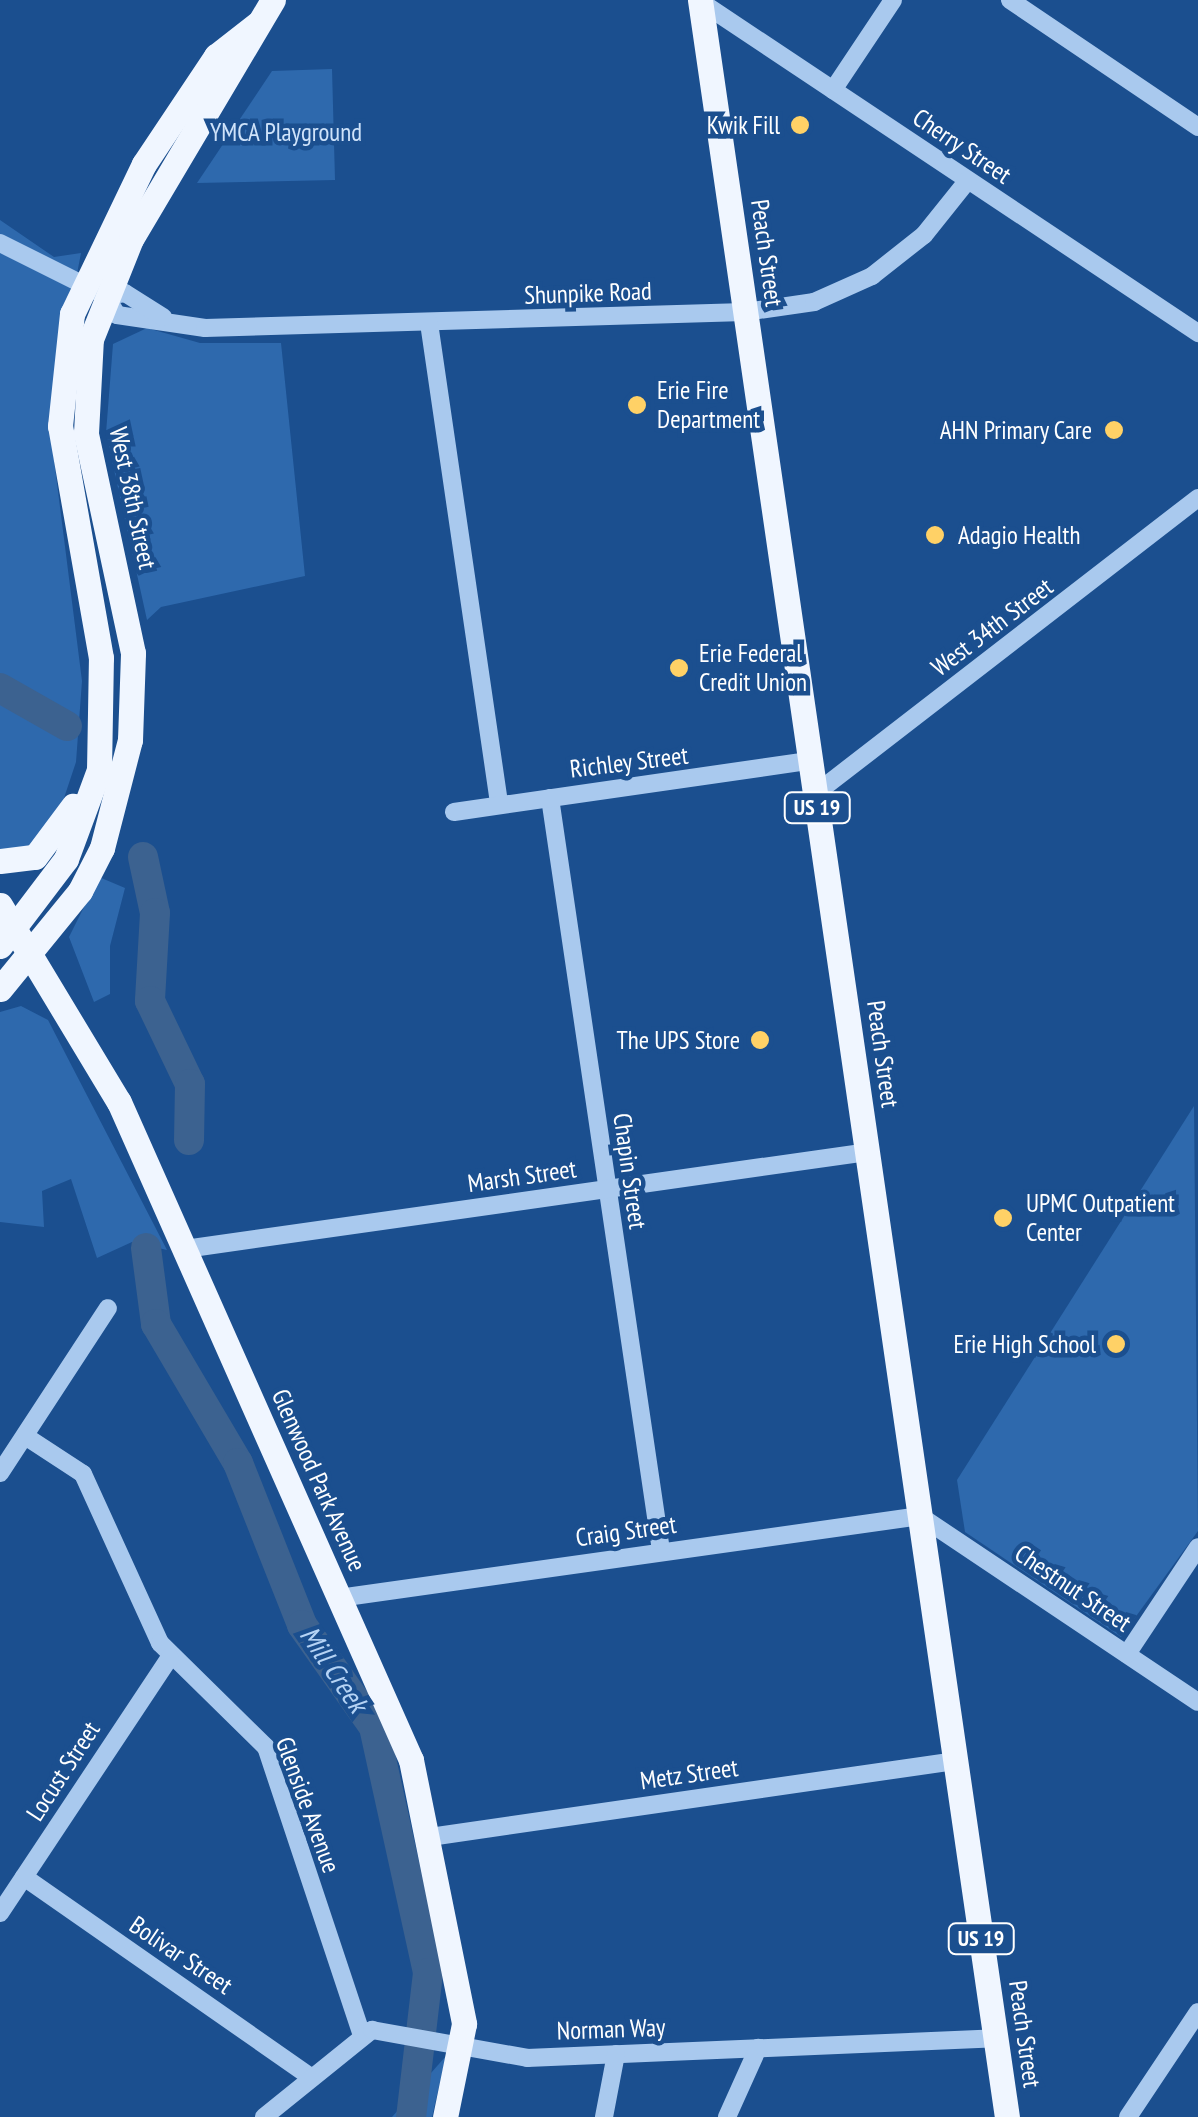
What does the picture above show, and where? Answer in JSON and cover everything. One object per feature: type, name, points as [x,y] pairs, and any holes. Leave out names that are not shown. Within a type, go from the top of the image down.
[{"type":"main road","name":"West 38th Street","points":[[9,938],[99,770],[101,658],[60,426],[80,336],[273,0]]},
{"type":"main road","name":"Peach Street","points":[[700,0],[1007,2117]]},
{"type":"main road","name":"West 38th Street","points":[[0,989],[34,953],[90,872],[123,779],[134,694],[127,615],[86,433],[81,282],[216,56],[257,24]]},
{"type":"main road","points":[[0,861],[56,853]]},
{"type":"main road","name":"Glenwood Park Avenue","points":[[0,905],[9,938],[34,953],[87,1038],[411,1760],[430,1837],[451,2039],[446,2117]]},
{"type":"street","name":"Cherry Street","points":[[700,0],[1198,333]]},
{"type":"street","points":[[833,90],[893,0]]},
{"type":"street","points":[[1010,0],[1198,127]]},
{"type":"street","name":"Shunpike Road","points":[[0,243],[106,296],[125,292],[164,316],[214,329],[745,312],[814,302],[872,276],[924,235],[968,180]]},
{"type":"street","points":[[429,324],[499,805]]},
{"type":"street","name":"West 34th Street","points":[[815,794],[1198,498]]},
{"type":"street","name":"Richley Street","points":[[454,812],[810,762]]},
{"type":"street","name":"Chapin Street","points":[[550,798],[660,1551]]},
{"type":"street","name":"Marsh Street","points":[[184,1249],[867,1152]]},
{"type":"street","points":[[0,1474],[108,1308]]},
{"type":"street","name":"Glenside Avenue","points":[[24,1436],[92,1487],[170,1657],[266,1748],[361,2032]]},
{"type":"street","name":"Craig Street","points":[[339,1598],[920,1516]]},
{"type":"street","name":"Chestnut Street","points":[[920,1516],[1198,1702]]},
{"type":"street","points":[[1127,1654],[1198,1547]]},
{"type":"street","name":"Locust Street","points":[[0,1914],[170,1657]]},
{"type":"street","name":"Metz Street","points":[[430,1837],[956,1761]]},
{"type":"street","name":"Bolivar Street","points":[[24,1877],[308,2076]]},
{"type":"street","points":[[1128,2117],[1192,2035],[1198,2012]]},
{"type":"street","points":[[264,2117],[361,2032]]},
{"type":"street","name":"Norman Way","points":[[361,2032],[451,2039],[511,2057],[996,2038]]},
{"type":"street","points":[[727,2117],[758,2048]]},
{"type":"street","points":[[604,2117],[616,2054]]},
{"type":"green space","name":"YMCA Playground","points":[[332,69],[335,180],[197,183],[272,71]]},
{"type":"green space","points":[[0,220],[54,257],[81,253],[49,420],[82,681],[76,762],[59,813],[39,845],[0,854]]},
{"type":"green space","points":[[147,328],[200,343],[281,343],[305,576],[161,607],[147,620],[106,433],[113,344]]},
{"type":"green space","points":[[99,877],[125,888],[110,946],[110,994],[94,1002],[69,937]]},
{"type":"green space","points":[[21,1006],[48,1020],[167,1250],[132,1242],[97,1258],[71,1179],[42,1191],[44,1227],[0,1222],[0,1012]]},
{"type":"green space","name":"Erie High School","points":[[1194,1106],[1198,1531],[1121,1637],[965,1532],[957,1480]]},
{"type":"green space","points":[[446,2056],[432,2117],[392,2117]]},
{"type":"waterway","name":"Mill Creek","points":[[0,688],[67,726]]},
{"type":"waterway","name":"Mill Creek","points":[[143,857],[155,913],[150,1001],[190,1084],[189,1140]]},
{"type":"waterway","name":"Mill Creek","points":[[146,1248],[156,1324],[238,1463],[302,1625],[374,1727],[428,1973],[411,2117]]},
{"type":"place","name":"Kwik Fill","points":[[800,125]]},
{"type":"place","name":"Erie Fire Department","points":[[637,405]]},
{"type":"place","name":"AHN Primary Care","points":[[1114,430]]},
{"type":"place","name":"Adagio Health","points":[[935,535]]},
{"type":"place","name":"Erie Federal Credit Union","points":[[679,668]]},
{"type":"place","name":"The UPS Store","points":[[760,1040]]},
{"type":"place","name":"UPMC Outpatient Center","points":[[1003,1218]]},
{"type":"place","name":"Erie High School","points":[[1116,1344]]}]
